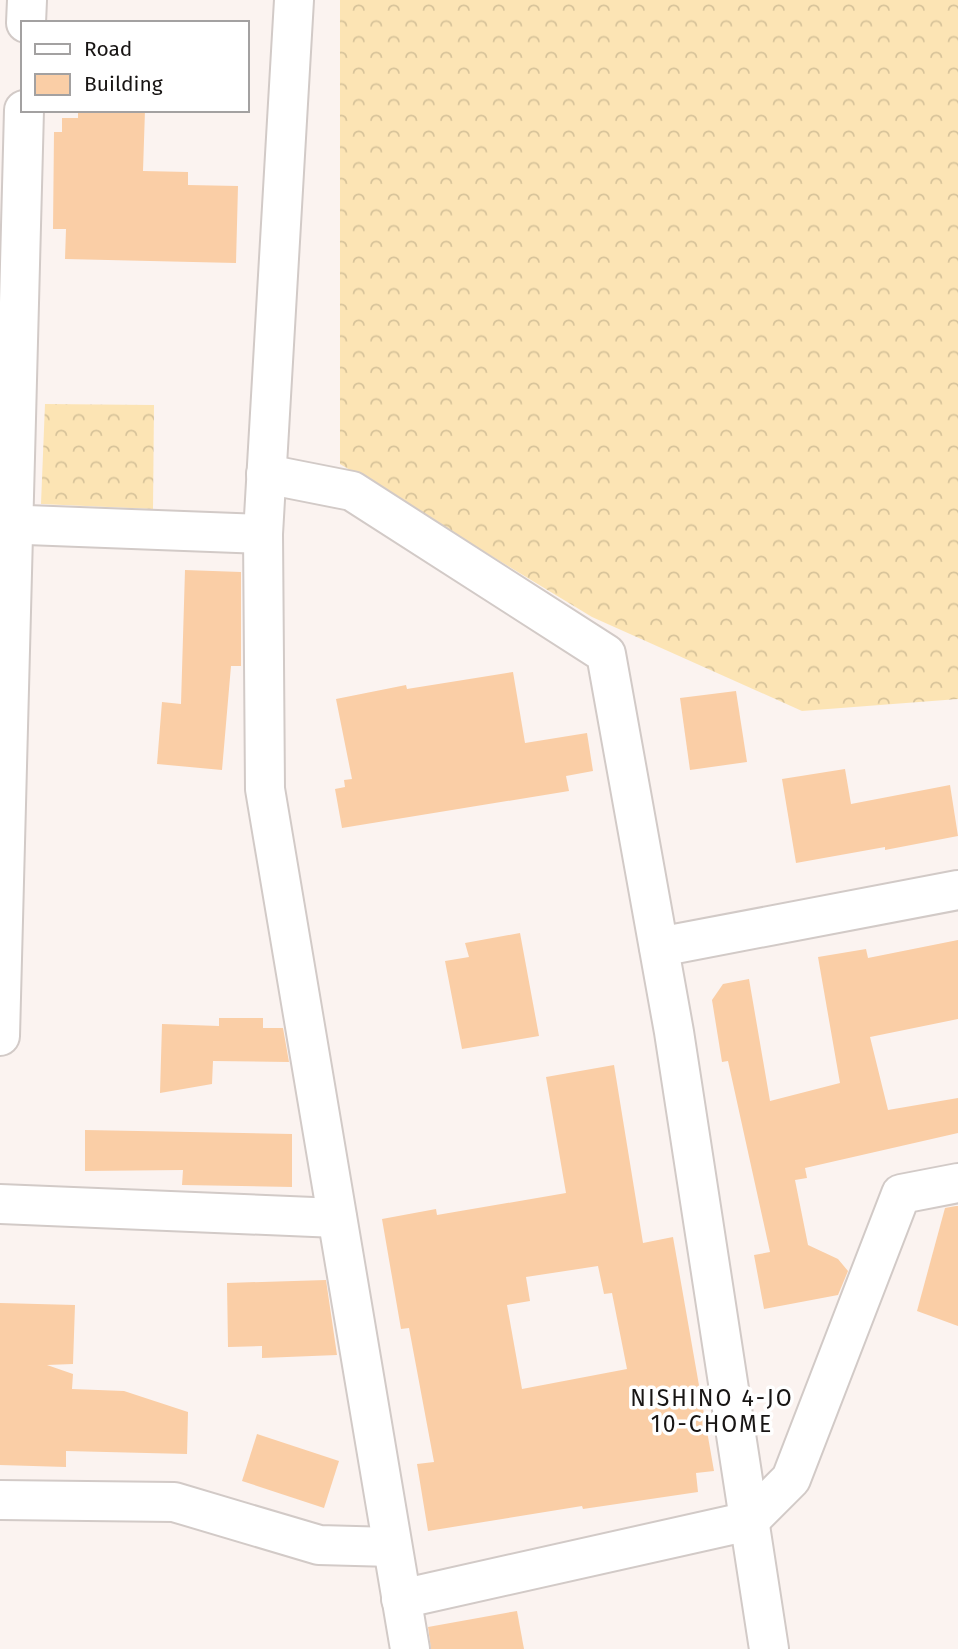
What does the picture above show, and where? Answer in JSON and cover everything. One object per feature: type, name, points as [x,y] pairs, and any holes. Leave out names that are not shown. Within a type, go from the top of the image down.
[{"type":"street","points":[[26,21],[27,0]]},
{"type":"street","points":[[294,0],[263,534],[265,789],[410,1649]]},
{"type":"street","points":[[0,1036],[7,524],[24,112]]},
{"type":"street","points":[[266,474],[352,491],[606,654],[674,1032],[769,1649]]},
{"type":"street","points":[[7,524],[263,534]]},
{"type":"street","points":[[659,947],[958,890]]},
{"type":"street","points":[[401,1599],[749,1521],[791,1479],[901,1194],[958,1184]]},
{"type":"street","points":[[0,1204],[337,1218]]},
{"type":"street","points":[[0,1500],[174,1502],[319,1545],[392,1547]]},
{"type":"green space","points":[[340,0],[958,0],[958,699],[802,711],[592,617],[340,464]]},
{"type":"green space","points":[[45,404],[154,405],[153,509],[41,504]]},
{"type":"building","points":[[78,112],[145,112],[143,171],[188,172],[188,185],[238,186],[236,263],[65,259],[66,229],[53,229],[54,132],[62,132],[62,118],[78,118]]},
{"type":"building","points":[[185,570],[241,572],[241,666],[231,666],[222,770],[157,764],[162,702],[181,704]]},
{"type":"building","points":[[513,672],[525,743],[587,733],[593,771],[566,776],[569,791],[342,828],[335,789],[345,787],[344,780],[352,779],[336,699],[406,685],[407,689]]},
{"type":"building","points":[[736,691],[747,762],[690,770],[680,698]]},
{"type":"building","points":[[845,769],[851,804],[950,785],[958,836],[796,863],[782,779]]},
{"type":"building","points":[[520,933],[539,1036],[462,1049],[445,961],[469,957],[465,943]]},
{"type":"building","points":[[958,940],[958,1019],[870,1037],[888,1110],[958,1098],[958,1133],[805,1168],[807,1178],[795,1180],[808,1245],[838,1259],[848,1271],[838,1295],[764,1309],[754,1255],[770,1252],[728,1061],[722,1062],[712,1000],[723,984],[749,979],[770,1101],[840,1083],[818,957],[866,949],[868,958]]},
{"type":"building","points":[[219,1018],[263,1018],[263,1028],[283,1028],[289,1062],[213,1061],[212,1084],[160,1093],[162,1024],[219,1026]]},
{"type":"building","points":[[614,1065],[643,1243],[673,1237],[714,1471],[696,1473],[698,1492],[583,1509],[582,1506],[428,1531],[417,1464],[434,1462],[409,1328],[401,1329],[382,1219],[436,1209],[437,1215],[566,1193],[546,1077]],"holes":[[[598,1266],[604,1294],[612,1293],[627,1369],[522,1389],[507,1305],[530,1301],[526,1277]]]},
{"type":"building","points":[[85,1130],[292,1134],[292,1187],[182,1185],[183,1170],[85,1171]]},
{"type":"building","points":[[958,1206],[958,1326],[917,1311],[945,1208]]},
{"type":"building","points":[[326,1280],[337,1355],[262,1358],[262,1346],[228,1347],[227,1283]]},
{"type":"building","points":[[0,1303],[75,1305],[73,1364],[47,1365],[73,1374],[72,1389],[124,1391],[188,1412],[187,1454],[66,1451],[66,1467],[0,1465]]},
{"type":"building","points":[[257,1434],[339,1461],[324,1508],[242,1481]]},
{"type":"building","points":[[517,1611],[524,1649],[431,1649],[428,1627]]},
{"type":"district","name":"NISHINO 4-JO 10-CHOME","points":[[712,1411]]}]
